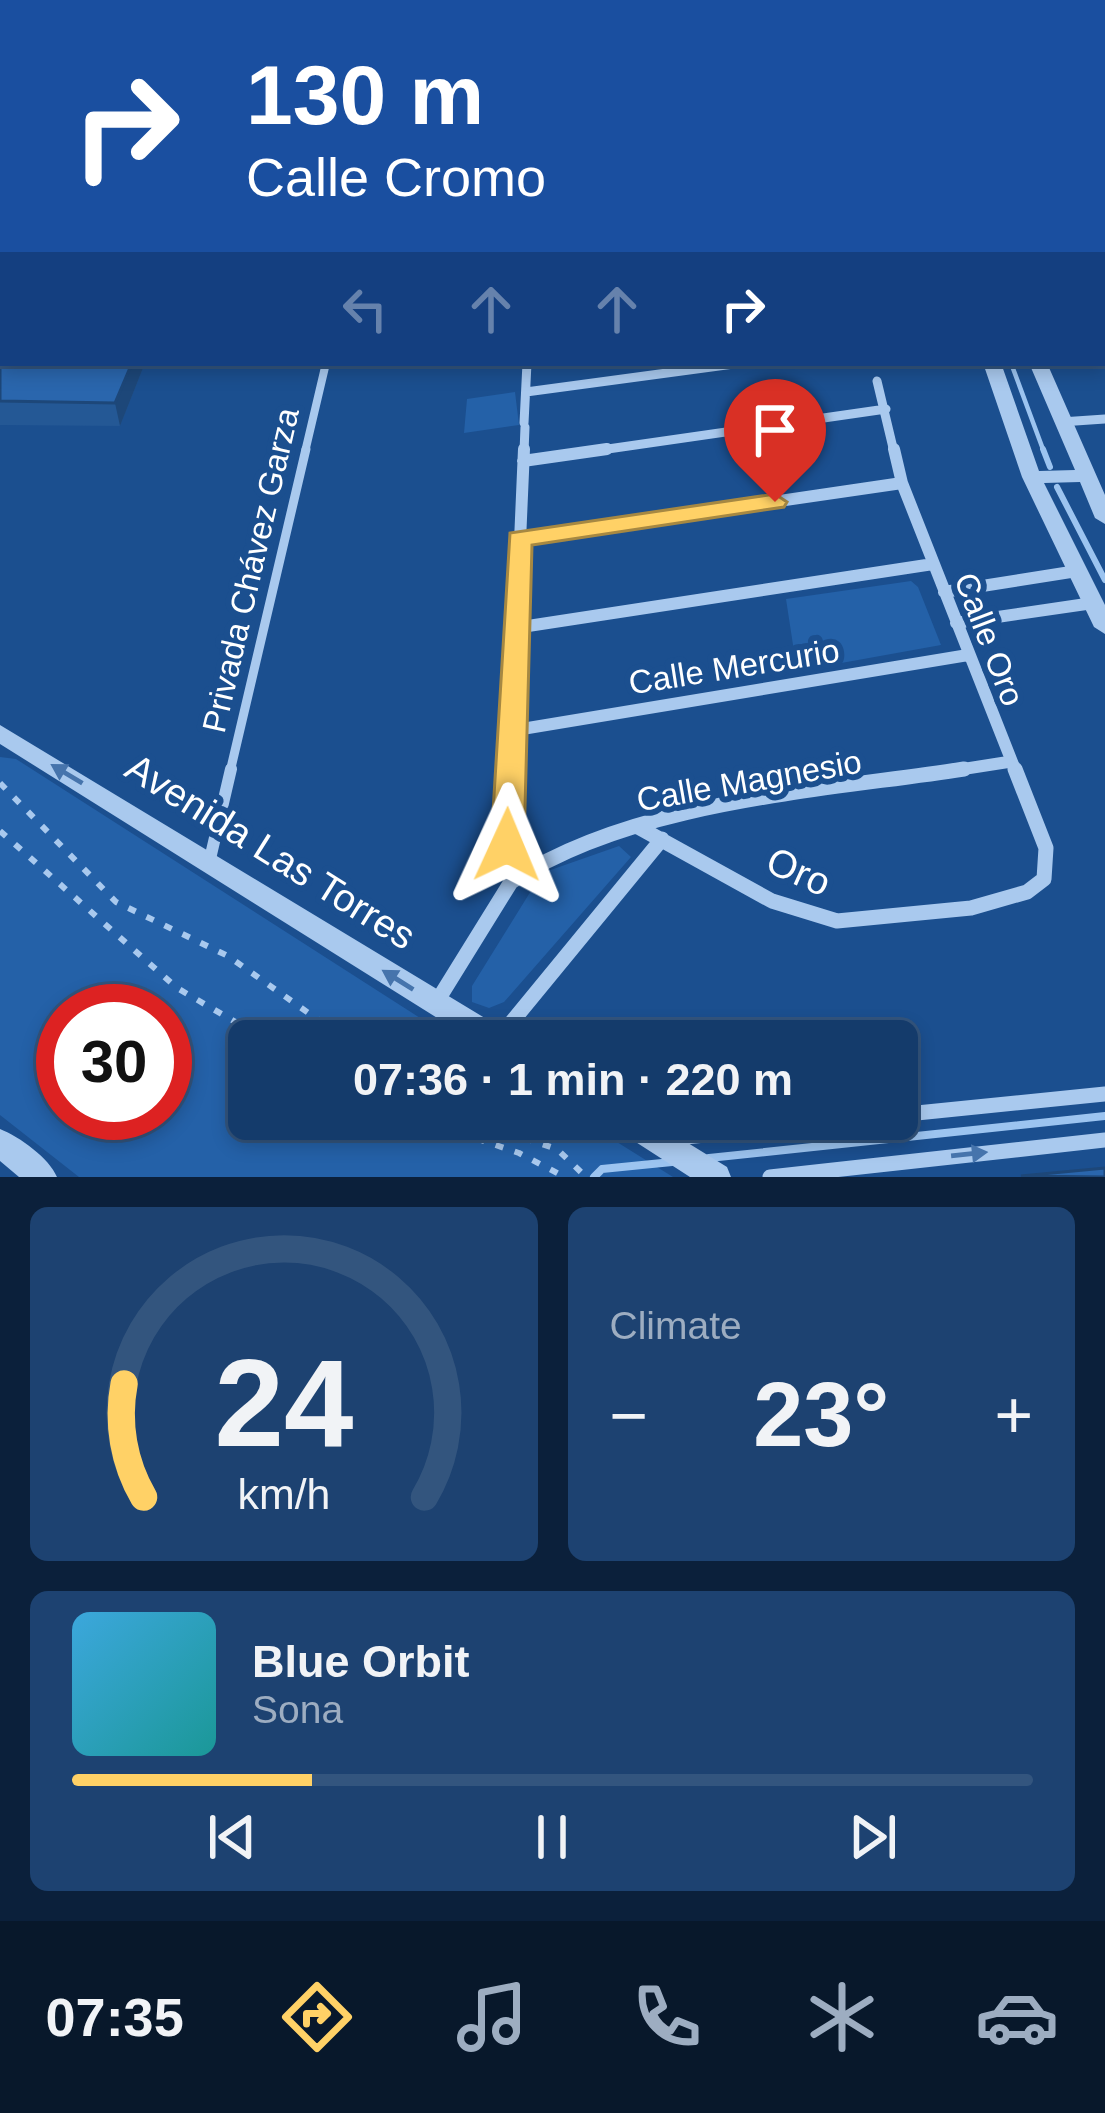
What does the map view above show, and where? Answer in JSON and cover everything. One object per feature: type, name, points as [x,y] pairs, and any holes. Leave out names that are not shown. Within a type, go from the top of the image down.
[{"type":"street","points":[[436,1003],[512,882],[510,731],[527,366]]},
{"type":"street","points":[[526,392],[719,366]]},
{"type":"street","points":[[993,366],[1032,477],[1105,627]]},
{"type":"street","points":[[1039,366],[1105,518]]},
{"type":"street","name":"Calle Oro","points":[[878,381],[902,483],[1008,762],[1046,848],[1048,869],[1041,885],[1016,898]]},
{"type":"street","points":[[523,461],[886,409]]},
{"type":"street","points":[[1061,422],[1105,419]]},
{"type":"street","points":[[1032,477],[1094,489]]},
{"type":"street","points":[[519,539],[902,483]]},
{"type":"street","points":[[514,628],[933,564]]},
{"type":"street","points":[[944,592],[1077,571]]},
{"type":"street","points":[[956,623],[1093,603]]},
{"type":"street","name":"Calle Mercurio","points":[[510,731],[968,655]]},
{"type":"street","name":"Avenida Las Torres","points":[[7,742],[209,859],[463,1020]]},
{"type":"street","name":"Calle Magnesio","points":[[512,882],[537,860],[566,846],[638,826],[1008,762]]},
{"type":"street","name":"Oro","points":[[638,826],[796,910],[836,922],[883,923],[1016,898]]},
{"type":"street","points":[[514,1020],[662,839]]},
{"type":"street","points":[[918,1113],[1105,1094]]},
{"type":"street","points":[[658,1140],[712,1175]]},
{"type":"street","points":[[770,1177],[1105,1140]]},
{"type":"street","points":[[0,1143],[42,1177]]},
{"type":"lane","name":"Privada Chávez Garza","points":[[209,859],[325,366]]},
{"type":"path","points":[[0,783],[116,902],[228,956],[318,1020]]},
{"type":"path","points":[[0,831],[177,988],[232,1020]]},
{"type":"path","points":[[472,1140],[545,1160],[566,1177]]},
{"type":"path","points":[[530,1140],[557,1149],[582,1174]]},
{"type":"shaded area","points":[[515,392],[519,425],[464,433],[467,399]]},
{"type":"shaded area","points":[[911,581],[918,587],[941,645],[797,671],[786,599]]},
{"type":"shaded area","points":[[0,757],[16,759],[423,1020],[228,1020],[228,1140],[614,1140],[673,1177],[79,1177],[0,1115]]},
{"type":"shaded area","points":[[619,846],[631,857],[504,1002],[489,1008],[472,1002],[472,986],[542,873]]},
{"type":"building","points":[[0,366],[131,366],[115,403],[0,401]]},
{"type":"building","points":[[1105,1168],[1105,1177],[1021,1176]]},
{"type":"waterway","points":[[1012,366],[1044,452]]},
{"type":"waterway","points":[[1043,449],[1050,467]]},
{"type":"waterway","points":[[1057,487],[1105,580]]},
{"type":"waterway","points":[[709,1158],[1105,1116]]},
{"type":"waterway","points":[[594,1177],[602,1169],[672,1162]]},
{"type":"route","points":[[507,845],[519,539],[775,502]]}]
